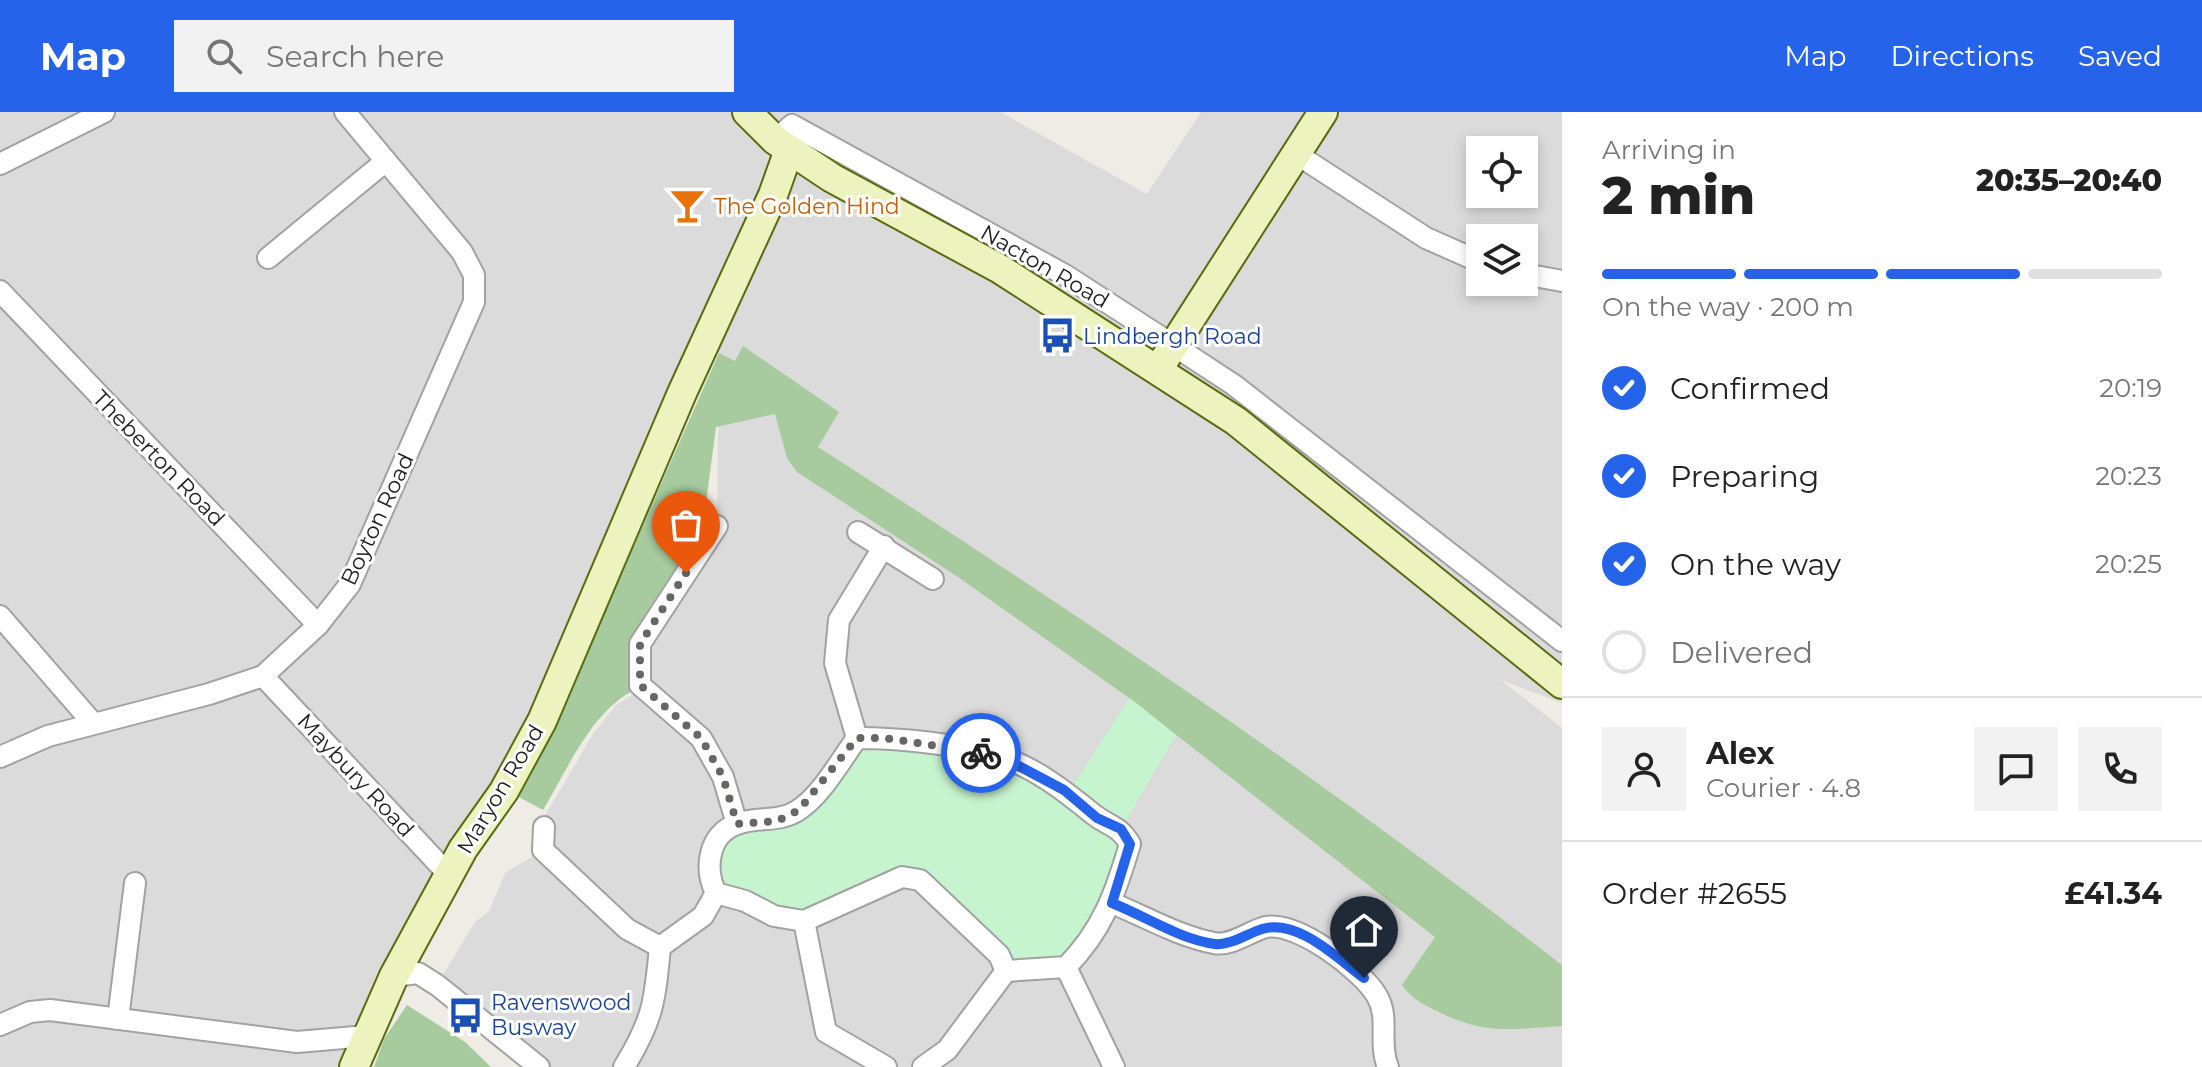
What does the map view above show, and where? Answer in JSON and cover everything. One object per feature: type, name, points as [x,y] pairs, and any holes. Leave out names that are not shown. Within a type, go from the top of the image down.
[{"type":"street","points":[[0,164],[104,112]]},
{"type":"street","name":"Boyton Road","points":[[0,757],[48,736],[92,722],[209,694],[263,676],[318,625],[350,584],[474,302],[474,275],[462,252],[345,112]]},
{"type":"street","name":"Nacton Road","points":[[747,112],[782,145],[832,178],[1166,356],[1234,385],[1562,641]]},
{"type":"street","points":[[1166,356],[1323,112]]},
{"type":"street","name":"Nacton Road","points":[[782,145],[792,125],[1065,275],[1166,356],[1236,421],[1562,684]]},
{"type":"street","name":"Maryon Road","points":[[354,1067],[394,976],[463,849],[504,791],[542,721],[676,407],[773,195],[782,145]]},
{"type":"street","points":[[1298,155],[1426,238],[1466,256]]},
{"type":"street","points":[[268,258],[386,161]]},
{"type":"street","points":[[1538,277],[1562,281]]},
{"type":"street","name":"Theberton Road","points":[[0,291],[318,625]]},
{"type":"street","points":[[717,526],[640,644],[640,685],[701,738],[723,777],[737,824]]},
{"type":"street","points":[[858,532],[933,579]]},
{"type":"street","points":[[857,738],[835,663],[839,620],[884,546]]},
{"type":"street","points":[[1439,582],[1457,557]]},
{"type":"street","points":[[0,616],[92,722]]},
{"type":"street","name":"Maybury Road","points":[[263,676],[449,875]]},
{"type":"street","points":[[624,1067],[647,1030],[656,990],[660,947],[703,916],[716,893],[709,868],[713,847],[723,834],[737,824],[777,821],[799,810],[857,738]]},
{"type":"street","points":[[857,738],[885,738],[1000,756],[1064,790],[1097,818],[1121,829],[1130,844],[1112,903],[1071,975]]},
{"type":"street","points":[[544,827],[543,850],[627,929],[660,947]]},
{"type":"street","points":[[716,893],[745,901],[774,916],[804,921],[902,877],[920,880],[999,955],[1006,971]]},
{"type":"street","points":[[118,1019],[135,883]]},
{"type":"street","points":[[1112,903],[1180,934],[1219,945],[1266,927],[1283,927],[1299,932],[1364,978],[1378,997],[1384,1013],[1382,1043],[1388,1067]]},
{"type":"street","points":[[804,921],[826,1032],[886,1067]]},
{"type":"street","points":[[1006,971],[1071,975]]},
{"type":"street","points":[[923,1067],[947,1050],[1006,971]]},
{"type":"street","points":[[394,976],[418,973],[539,1067]]},
{"type":"street","points":[[1071,975],[1113,1066]]},
{"type":"street","points":[[0,1025],[30,1012],[50,1010],[297,1042],[367,1036]]},
{"type":"shaded area","points":[[0,112],[1000,112],[1147,194],[1201,112],[1562,112],[1562,703],[1501,680],[1562,728],[1562,1067],[539,1067],[437,985],[475,922],[489,911],[505,873],[543,850],[546,814],[593,734],[615,706],[635,693],[640,644],[717,526],[719,353],[692,333],[493,796],[354,1067],[0,1067]]},
{"type":"green space","points":[[743,346],[839,412],[818,447],[1196,698],[1381,829],[1562,965],[1562,1026],[1486,1028],[1457,1020],[1415,998],[1402,985],[1435,937],[1129,698],[961,579],[797,472],[787,458],[775,414],[716,427],[704,518],[706,522],[646,613],[635,641],[634,690],[618,700],[592,727],[543,810],[519,797],[568,701],[719,353],[735,361]]},
{"type":"green space","points":[[1130,698],[1176,735],[1121,829],[1130,844],[1066,967],[1017,972],[920,880],[804,921],[716,893],[723,834],[777,821],[857,738],[1000,756],[1064,790],[1075,782]]},
{"type":"green space","points":[[407,1005],[465,1042],[491,1067],[374,1067],[384,1039]]},
{"type":"way so far","points":[[686,573],[640,644],[640,685],[701,738],[723,777],[737,824],[777,821],[799,810],[857,738],[885,738],[981,753]]},
{"type":"place","name":"The Golden Hind","points":[[688,206]]},
{"type":"place","name":"Lindbergh Road","points":[[1057,336]]},
{"type":"place","name":"Ravenswood Busway","points":[[465,1015]]},
{"type":"route","points":[[981,753],[1000,756],[1064,790],[1097,818],[1121,829],[1130,844],[1112,903],[1180,934],[1219,945],[1266,927],[1283,927],[1299,932],[1364,978]]}]
